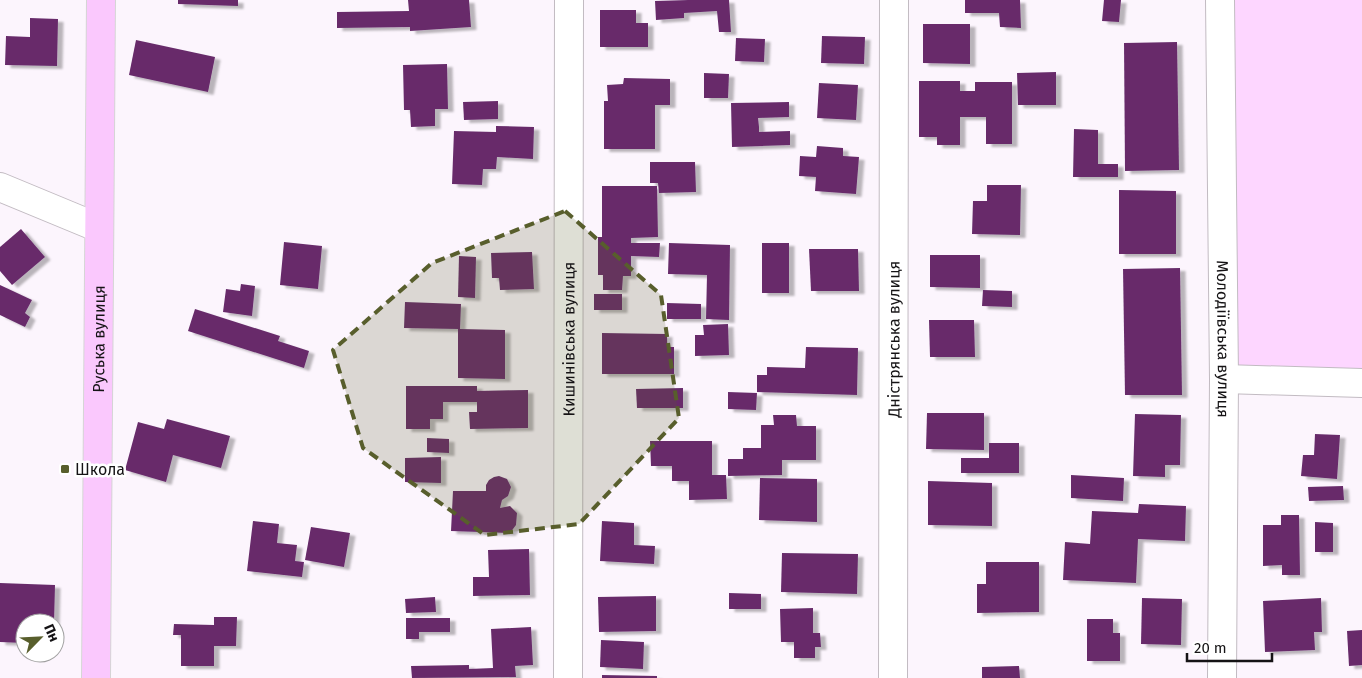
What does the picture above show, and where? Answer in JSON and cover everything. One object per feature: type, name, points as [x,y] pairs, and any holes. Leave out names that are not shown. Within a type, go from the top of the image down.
[{"type":"main road","name":"Руська вулиця","points":[[96,678],[101,0]]},
{"type":"street","name":"Кишинівська вулиця","points":[[568,678],[569,0]]},
{"type":"street","name":"Дністрянська вулиця","points":[[893,678],[894,0]]},
{"type":"street","name":"Молодіївська вулиця","points":[[1220,0],[1224,379],[1222,678]]},
{"type":"street","points":[[0,187],[99,228]]},
{"type":"street","points":[[1224,379],[1362,383]]},
{"type":"highlighted area","points":[[565,211],[661,295],[679,418],[579,524],[485,535],[363,448],[333,350],[432,263]]},
{"type":"shaded area","points":[[1219,0],[1362,0],[1362,384],[1223,380]]},
{"type":"building","points":[[178,0],[238,0],[238,6],[178,4]]},
{"type":"building","points":[[408,0],[469,0],[471,27],[410,31],[410,27],[337,28],[337,12],[409,11]]},
{"type":"building","points":[[729,0],[731,32],[719,32],[717,11],[684,13],[684,18],[656,20],[655,1]]},
{"type":"building","points":[[965,0],[1020,0],[1021,28],[1000,27],[999,13],[965,13]]},
{"type":"building","points":[[1104,0],[1121,0],[1119,22],[1102,21]]},
{"type":"building","points":[[600,10],[636,10],[636,23],[648,23],[648,47],[600,47]]},
{"type":"building","points":[[30,18],[58,19],[57,66],[5,65],[6,36],[30,37]]},
{"type":"building","points":[[923,24],[970,24],[970,64],[923,63]]},
{"type":"building","points":[[822,36],[865,37],[864,64],[821,63]]},
{"type":"building","points":[[736,38],[765,39],[764,62],[735,61]]},
{"type":"building","points":[[136,40],[215,57],[208,92],[129,75]]},
{"type":"building","points":[[1177,42],[1179,170],[1125,171],[1124,43]]},
{"type":"building","points":[[447,64],[448,109],[435,109],[435,126],[411,127],[410,110],[404,110],[403,65]]},
{"type":"building","points":[[1056,72],[1056,105],[1018,105],[1017,73]]},
{"type":"building","points":[[704,73],[729,74],[728,98],[704,98]]},
{"type":"building","points":[[624,78],[670,79],[670,105],[655,105],[655,149],[604,149],[604,101],[608,101],[607,85],[623,84]]},
{"type":"building","points":[[919,81],[960,81],[960,91],[975,91],[975,82],[1012,82],[1012,144],[986,144],[986,117],[960,117],[960,145],[937,145],[937,137],[919,137]]},
{"type":"building","points":[[819,83],[858,85],[856,120],[817,118]]},
{"type":"building","points":[[498,101],[498,119],[464,120],[463,102]]},
{"type":"building","points":[[789,102],[789,117],[758,118],[759,132],[790,131],[790,145],[732,147],[731,103]]},
{"type":"building","points":[[496,126],[534,127],[533,159],[497,157],[496,169],[483,169],[482,185],[452,184],[454,131],[496,132]]},
{"type":"building","points":[[1074,129],[1098,130],[1098,164],[1118,164],[1118,177],[1073,177]]},
{"type":"building","points":[[817,146],[843,148],[843,156],[859,157],[856,194],[815,191],[816,177],[799,176],[800,156],[816,157]]},
{"type":"building","points":[[650,162],[695,162],[696,192],[659,193],[658,183],[650,183]]},
{"type":"building","points":[[987,185],[1021,185],[1020,235],[972,234],[973,201],[987,201]]},
{"type":"building","points":[[602,186],[657,186],[658,237],[631,238],[631,243],[660,243],[659,257],[631,256],[631,276],[623,276],[622,290],[603,290],[603,275],[598,275],[598,237],[602,237]]},
{"type":"building","points":[[1119,190],[1176,191],[1176,254],[1119,254]]},
{"type":"building","points":[[21,229],[45,257],[12,285],[0,271],[0,247]]},
{"type":"building","points":[[284,242],[322,246],[318,289],[280,285]]},
{"type":"building","points":[[669,243],[730,245],[729,320],[706,319],[707,275],[668,274]]},
{"type":"building","points":[[762,243],[789,243],[789,293],[762,293]]},
{"type":"building","points":[[809,249],[858,249],[859,291],[811,291]]},
{"type":"building","points":[[532,252],[534,289],[500,290],[499,278],[492,278],[491,253]]},
{"type":"building","points":[[930,255],[980,255],[980,288],[930,287]]},
{"type":"building","points":[[459,256],[476,257],[475,298],[458,297]]},
{"type":"building","points":[[1180,268],[1182,395],[1125,395],[1123,269]]},
{"type":"building","points":[[241,284],[255,286],[252,316],[223,312],[226,289],[240,291]]},
{"type":"building","points":[[0,285],[32,300],[25,313],[30,317],[25,327],[0,315]]},
{"type":"building","points":[[983,290],[1012,291],[1012,307],[982,306]]},
{"type":"building","points":[[594,294],[622,294],[622,310],[594,310]]},
{"type":"building","points":[[405,302],[461,304],[460,329],[505,330],[505,379],[458,378],[458,329],[404,328]]},
{"type":"building","points":[[667,303],[701,304],[701,319],[667,319]]},
{"type":"building","points":[[195,309],[280,336],[278,341],[309,351],[304,368],[188,331]]},
{"type":"building","points":[[929,320],[974,320],[975,357],[930,357]]},
{"type":"building","points":[[728,324],[729,355],[695,356],[695,335],[704,335],[703,325]]},
{"type":"building","points":[[602,333],[667,334],[667,347],[674,347],[674,374],[602,374]]},
{"type":"building","points":[[806,347],[858,348],[857,395],[757,392],[757,375],[767,375],[767,367],[805,368]]},
{"type":"building","points":[[406,386],[477,386],[477,391],[528,390],[528,428],[470,429],[469,412],[477,412],[477,402],[443,402],[443,419],[430,419],[430,429],[406,429]]},
{"type":"building","points":[[683,388],[683,408],[637,408],[636,389]]},
{"type":"building","points":[[728,392],[757,393],[756,410],[728,409]]},
{"type":"building","points":[[927,413],[984,413],[984,450],[926,449]]},
{"type":"building","points":[[1135,414],[1181,415],[1180,465],[1165,465],[1165,477],[1133,476]]},
{"type":"building","points":[[773,415],[796,415],[797,426],[816,426],[816,460],[782,460],[782,475],[728,476],[728,459],[743,459],[743,448],[761,448],[761,425],[774,425]]},
{"type":"building","points":[[167,419],[230,436],[221,468],[173,455],[166,482],[125,470],[138,422],[164,429]]},
{"type":"building","points":[[1315,434],[1340,435],[1337,479],[1301,476],[1303,455],[1314,455]]},
{"type":"building","points":[[427,438],[449,439],[449,453],[427,452]]},
{"type":"building","points":[[650,441],[712,441],[712,475],[726,475],[727,499],[689,500],[689,481],[672,481],[672,466],[651,466]]},
{"type":"building","points":[[989,443],[1019,443],[1019,473],[961,473],[961,458],[989,458]]},
{"type":"building","points":[[441,457],[441,483],[405,482],[405,458]]},
{"type":"building","points":[[1071,475],[1124,478],[1123,501],[1071,498]]},
{"type":"building","points":[[499,476],[507,479],[511,487],[508,496],[502,500],[500,508],[510,506],[517,513],[516,525],[510,533],[451,531],[453,491],[486,491],[486,485],[489,480]]},
{"type":"building","points":[[760,478],[817,479],[817,522],[759,520]]},
{"type":"building","points":[[928,481],[992,483],[992,526],[928,525]]},
{"type":"building","points":[[1343,486],[1344,500],[1309,501],[1308,487]]},
{"type":"building","points":[[1139,504],[1186,506],[1185,541],[1138,539],[1136,583],[1063,580],[1065,542],[1090,544],[1092,511],[1138,513]]},
{"type":"building","points":[[1281,515],[1299,515],[1300,575],[1282,575],[1282,565],[1263,566],[1263,525],[1281,525]]},
{"type":"building","points":[[253,521],[279,524],[277,543],[297,545],[295,561],[304,562],[302,577],[247,571]]},
{"type":"building","points":[[602,521],[634,523],[634,545],[655,546],[654,564],[600,561]]},
{"type":"building","points":[[1315,522],[1333,523],[1333,552],[1315,552]]},
{"type":"building","points":[[311,527],[350,533],[344,567],[305,560]]},
{"type":"building","points":[[529,549],[530,595],[473,596],[473,577],[489,577],[488,550]]},
{"type":"building","points":[[782,553],[858,554],[857,594],[781,592]]},
{"type":"building","points":[[986,562],[1039,562],[1039,612],[977,613],[977,584],[986,584]]},
{"type":"building","points":[[0,583],[55,585],[54,613],[15,613],[15,643],[0,642]]},
{"type":"building","points":[[729,593],[761,594],[761,609],[729,609]]},
{"type":"building","points":[[656,596],[656,631],[599,632],[598,597]]},
{"type":"building","points":[[435,597],[436,612],[406,613],[405,599]]},
{"type":"building","points":[[1142,598],[1182,599],[1181,645],[1141,644]]},
{"type":"building","points":[[1321,598],[1322,632],[1314,632],[1315,650],[1265,652],[1263,601]]},
{"type":"building","points":[[813,608],[813,633],[820,633],[821,647],[815,647],[815,658],[794,658],[794,642],[781,642],[780,609]]},
{"type":"building","points":[[214,617],[237,617],[236,646],[214,646],[214,666],[181,666],[181,635],[173,635],[174,624],[214,625]]},
{"type":"building","points":[[406,618],[450,618],[450,632],[419,632],[419,639],[406,639]]},
{"type":"building","points":[[1087,619],[1113,619],[1113,633],[1120,633],[1120,661],[1087,661]]},
{"type":"building","points":[[531,627],[533,665],[515,666],[516,677],[412,678],[411,666],[469,665],[469,669],[493,668],[491,629]]},
{"type":"building","points":[[1362,630],[1362,665],[1349,666],[1347,631]]},
{"type":"building","points":[[601,640],[644,642],[643,669],[600,667]]},
{"type":"building","points":[[1019,666],[1020,678],[982,678],[982,667]]},
{"type":"building","points":[[602,675],[657,676],[657,678],[602,678]]},
{"type":"place","name":"Школа","points":[[65,469]]}]
